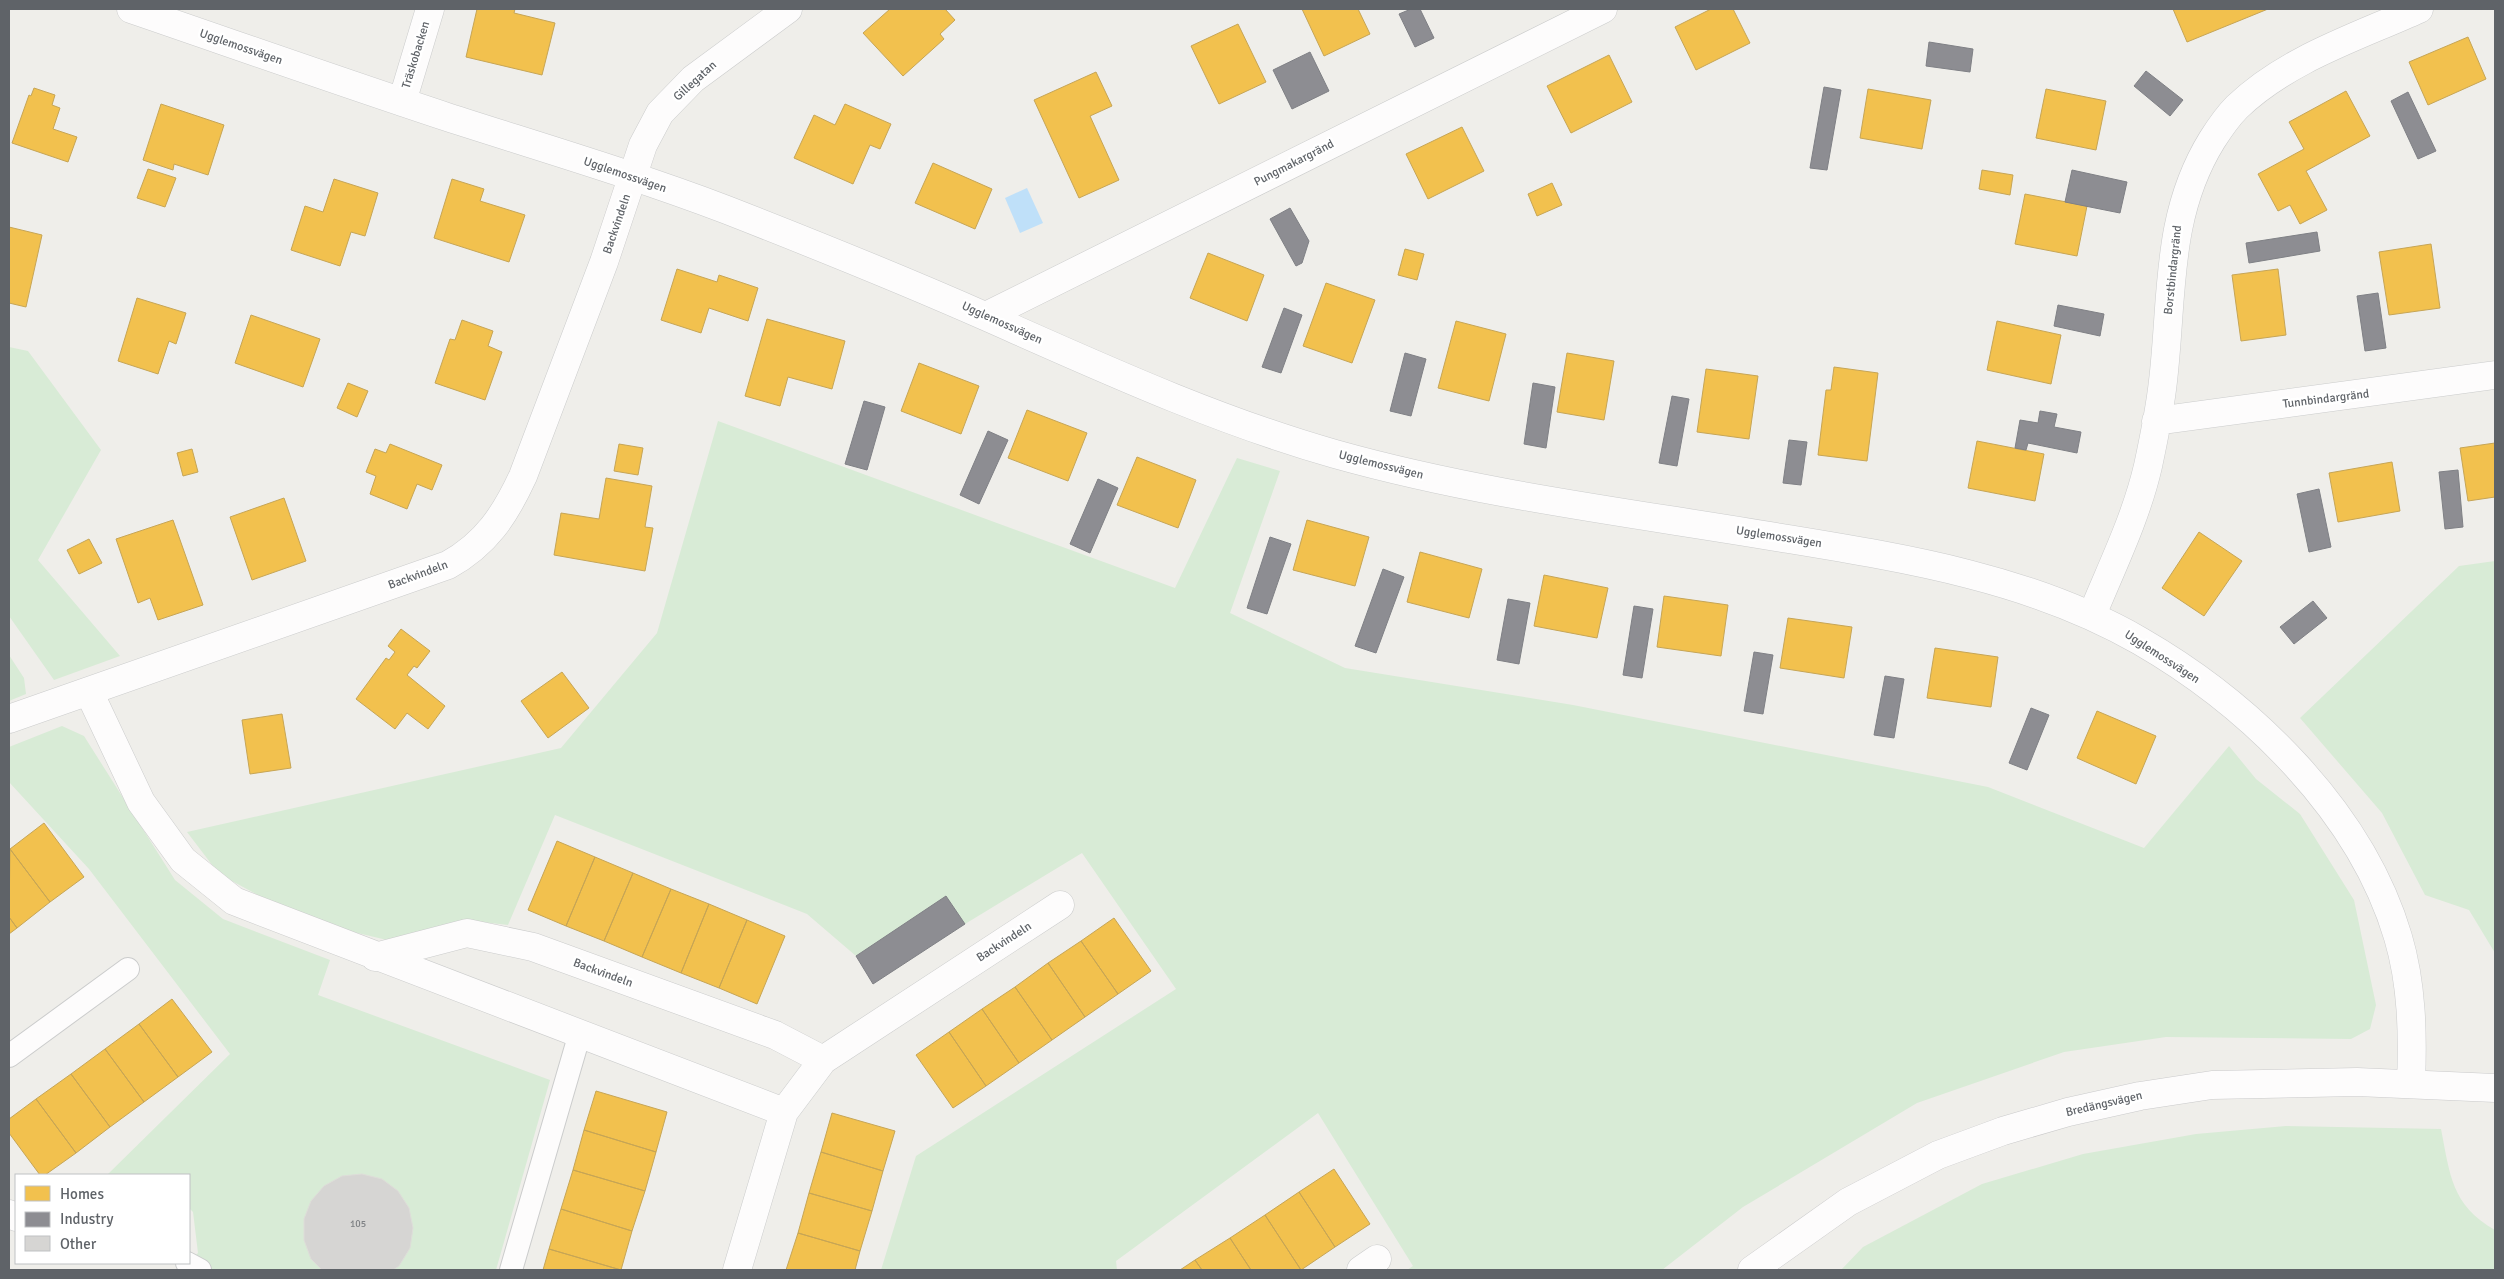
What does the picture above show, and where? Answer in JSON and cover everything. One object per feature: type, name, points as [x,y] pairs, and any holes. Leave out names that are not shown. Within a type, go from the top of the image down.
[{"type":"street","name":"Ugglemossvägen","points":[[131,9],[402,102],[633,177],[724,209],[986,316],[1179,398],[1250,426],[1331,453],[1408,473],[1504,492],[1872,552],[2018,588],[2092,615],[2144,643],[2188,672],[2254,724],[2279,747],[2358,845],[2380,890],[2398,939],[2408,990],[2413,1039],[2411,1083]]},
{"type":"street","name":"Träskobacken","points":[[402,102],[430,9]]},
{"type":"street","name":"Gillegatan","points":[[633,177],[643,145],[660,113],[693,79],[788,9]]},
{"type":"street","name":"Pungmakargränd","points":[[986,316],[1603,9]]},
{"type":"street","name":"Borstbindargränd","points":[[2092,615],[2136,508],[2147,467],[2163,382],[2169,283],[2180,216],[2201,158],[2236,108],[2280,74],[2303,61],[2419,9]]},
{"type":"street","name":"Backvindeln","points":[[9,719],[448,565],[478,544],[507,510],[523,476],[604,262],[633,177]]},
{"type":"street","name":"Tunnbindargränd","points":[[2156,422],[2495,375]]},
{"type":"street","points":[[89,692],[141,802],[183,860],[234,901],[375,957],[580,1033],[784,1112]]},
{"type":"street","name":"Backvindeln","points":[[737,1270],[784,1112],[823,1060],[1060,906]]},
{"type":"street","name":"Backvindeln","points":[[375,957],[467,933],[533,947],[775,1036],[823,1060]]},
{"type":"street","name":"Bredängsvägen","points":[[1763,1267],[1848,1202],[1938,1155],[2003,1131],[2068,1112],[2140,1096],[2212,1085],[2411,1083],[2495,1088]]},
{"type":"lane","points":[[9,1056],[128,969]]},
{"type":"lane","points":[[511,1270],[580,1033]]},
{"type":"lane","points":[[189,1264],[200,1270]]},
{"type":"green space","points":[[9,347],[28,351],[101,450],[38,560],[120,656],[54,680],[9,616]]},
{"type":"green space","points":[[718,421],[1175,588],[1237,458],[1280,471],[1230,613],[1345,668],[1573,705],[1988,787],[2144,848],[2229,746],[2256,779],[2300,814],[2354,900],[2376,1005],[2370,1029],[2351,1039],[2166,1037],[2064,1052],[1917,1103],[1743,1207],[1662,1270],[1407,1270],[1413,1266],[1318,1113],[1116,1261],[1117,1270],[881,1270],[916,1156],[1176,989],[1082,853],[965,924],[946,896],[856,956],[807,914],[555,815],[508,925],[473,921],[387,940],[345,930],[278,906],[219,874],[187,832],[561,748],[657,633]]},
{"type":"green space","points":[[2495,561],[2495,953],[2469,910],[2425,895],[2382,813],[2300,718],[2459,566]]},
{"type":"green space","points":[[9,655],[24,678],[26,694],[9,701]]},
{"type":"green space","points":[[62,726],[84,736],[175,880],[223,919],[330,960],[318,995],[550,1080],[496,1270],[180,1270],[186,1264],[190,1264],[190,1261],[198,1253],[193,1212],[190,1209],[190,1174],[108,1174],[230,1054],[89,869],[9,782],[9,747]]},
{"type":"green space","points":[[2286,1126],[2441,1129],[2450,1174],[2461,1199],[2469,1210],[2495,1230],[2495,1270],[1841,1270],[1863,1247],[1982,1184],[2083,1154],[2196,1134]]},
{"type":"water","points":[[1027,188],[1043,223],[1020,233],[1005,198]]},
{"type":"building: Homes","points":[[477,9],[515,9],[514,13],[555,23],[542,75],[466,57]]},
{"type":"building: Homes","points":[[890,9],[945,9],[955,20],[940,34],[944,39],[903,76],[863,33]]},
{"type":"building: Homes","points":[[1302,9],[1358,9],[1370,34],[1324,56]]},
{"type":"building: Homes","points":[[1711,9],[1733,9],[1750,43],[1696,70],[1675,27]]},
{"type":"building: Homes","points":[[2173,9],[2268,9],[2187,42]]},
{"type":"building: Homes","points":[[1238,24],[1266,82],[1219,104],[1191,46]]},
{"type":"building: Homes","points":[[2468,37],[2486,79],[2428,105],[2409,62]]},
{"type":"building: Homes","points":[[1609,55],[1632,102],[1571,133],[1547,86]]},
{"type":"building: Homes","points":[[1096,72],[1112,106],[1090,116],[1119,180],[1079,198],[1034,100]]},
{"type":"building: Homes","points":[[34,88],[55,95],[52,105],[60,108],[53,129],[77,137],[68,162],[12,143],[29,95],[31,96]]},
{"type":"building: Homes","points":[[1868,89],[1931,100],[1922,149],[1860,138]]},
{"type":"building: Homes","points":[[2046,89],[2106,101],[2096,150],[2036,138]]},
{"type":"building: Homes","points":[[2346,91],[2370,136],[2306,171],[2327,210],[2300,224],[2290,205],[2278,211],[2258,174],[2304,149],[2289,122]]},
{"type":"building: Homes","points":[[161,104],[224,125],[208,175],[174,164],[173,170],[143,160]]},
{"type":"building: Homes","points":[[845,104],[891,124],[880,149],[870,145],[853,184],[794,158],[814,115],[835,125]]},
{"type":"building: Homes","points":[[1462,127],[1484,171],[1428,199],[1406,154]]},
{"type":"building: Homes","points":[[933,163],[992,189],[975,229],[915,203]]},
{"type":"building: Homes","points":[[148,169],[176,178],[165,207],[137,198]]},
{"type":"building: Homes","points":[[1982,170],[2013,175],[2010,195],[1979,189]]},
{"type":"building: Homes","points":[[334,179],[378,193],[365,236],[351,232],[340,266],[291,250],[305,206],[323,212]]},
{"type":"building: Homes","points":[[452,179],[484,189],[480,201],[525,215],[509,262],[434,238]]},
{"type":"building: Homes","points":[[1552,183],[1562,205],[1537,216],[1528,194]]},
{"type":"building: Homes","points":[[2025,194],[2087,206],[2077,256],[2015,244]]},
{"type":"building: Homes","points":[[9,227],[42,235],[26,307],[9,303]]},
{"type":"building: Homes","points":[[2431,244],[2440,308],[2389,315],[2379,252]]},
{"type":"building: Homes","points":[[1405,249],[1424,254],[1417,280],[1398,275]]},
{"type":"building: Homes","points":[[1208,253],[1264,275],[1247,321],[1190,298]]},
{"type":"building: Homes","points":[[677,269],[717,282],[719,275],[758,288],[748,321],[709,308],[701,333],[661,320]]},
{"type":"building: Homes","points":[[2278,269],[2286,335],[2241,341],[2232,275]]},
{"type":"building: Homes","points":[[1326,283],[1375,300],[1352,363],[1303,346]]},
{"type":"building: Homes","points":[[137,298],[186,313],[176,344],[169,341],[158,374],[118,361]]},
{"type":"building: Homes","points":[[251,315],[320,339],[303,387],[235,363]]},
{"type":"building: Homes","points":[[767,319],[845,341],[832,389],[788,377],[780,406],[745,396]]},
{"type":"building: Homes","points":[[462,320],[493,331],[488,346],[502,352],[485,400],[435,383],[450,339],[455,340]]},
{"type":"building: Homes","points":[[1456,321],[1506,334],[1489,401],[1438,388]]},
{"type":"building: Homes","points":[[1997,321],[2061,335],[2051,384],[1987,370]]},
{"type":"building: Homes","points":[[1567,353],[1614,361],[1604,420],[1557,412]]},
{"type":"building: Homes","points":[[919,363],[979,386],[961,434],[901,411]]},
{"type":"building: Homes","points":[[1834,367],[1878,373],[1867,461],[1818,455],[1826,390],[1831,390]]},
{"type":"building: Homes","points":[[1706,369],[1758,376],[1749,439],[1697,432]]},
{"type":"building: Homes","points":[[348,383],[368,391],[357,417],[337,408]]},
{"type":"building: Homes","points":[[1027,410],[1087,433],[1068,481],[1008,458]]},
{"type":"building: Homes","points":[[1977,441],[2044,454],[2035,501],[1968,488]]},
{"type":"building: Homes","points":[[2495,443],[2495,497],[2468,501],[2460,448]]},
{"type":"building: Homes","points":[[390,444],[442,465],[432,490],[417,484],[407,509],[370,494],[376,476],[366,472],[375,449],[386,453]]},
{"type":"building: Homes","points":[[619,444],[643,448],[638,475],[614,471]]},
{"type":"building: Homes","points":[[192,449],[198,472],[183,476],[177,453]]},
{"type":"building: Homes","points":[[1137,457],[1196,480],[1178,528],[1117,505]]},
{"type":"building: Homes","points":[[2392,462],[2400,511],[2338,522],[2329,473]]},
{"type":"building: Homes","points":[[606,478],[652,486],[645,527],[653,528],[645,571],[554,555],[561,513],[599,519]]},
{"type":"building: Homes","points":[[284,498],[306,561],[252,580],[230,517]]},
{"type":"building: Homes","points":[[173,520],[203,605],[158,620],[150,598],[138,603],[116,539]]},
{"type":"building: Homes","points":[[1307,520],[1369,537],[1355,586],[1293,570]]},
{"type":"building: Homes","points":[[2199,532],[2242,561],[2204,616],[2162,588]]},
{"type":"building: Homes","points":[[89,539],[102,563],[79,574],[67,550]]},
{"type":"building: Homes","points":[[1420,552],[1482,569],[1469,618],[1407,602]]},
{"type":"building: Homes","points":[[1544,575],[1608,588],[1597,638],[1534,626]]},
{"type":"building: Homes","points":[[1664,596],[1728,605],[1721,656],[1657,647]]},
{"type":"building: Homes","points":[[1788,618],[1852,627],[1844,678],[1780,668]]},
{"type":"building: Homes","points":[[401,629],[430,651],[417,668],[414,666],[407,675],[445,706],[428,729],[407,713],[395,729],[356,699],[386,658],[389,660],[395,652],[388,646]]},
{"type":"building: Homes","points":[[1935,648],[1998,657],[1991,707],[1927,698]]},
{"type":"building: Homes","points":[[562,672],[589,708],[548,738],[521,701]]},
{"type":"building: Homes","points":[[2097,711],[2156,736],[2136,784],[2077,758]]},
{"type":"building: Homes","points":[[282,714],[291,768],[250,774],[242,720]]},
{"type":"building: Homes","points":[[44,823],[84,877],[50,902],[10,849]]},
{"type":"building: Homes","points":[[557,841],[595,857],[566,926],[528,910]]},
{"type":"building: Homes","points":[[10,849],[50,902],[17,928],[9,917]]},
{"type":"building: Homes","points":[[595,857],[633,873],[604,941],[566,926]]},
{"type":"building: Homes","points":[[633,873],[671,889],[642,957],[604,941]]},
{"type":"building: Homes","points":[[671,889],[709,904],[681,973],[642,957]]},
{"type":"building: Homes","points":[[709,904],[747,920],[719,988],[681,973]]},
{"type":"building: Homes","points":[[9,917],[17,928],[9,934]]},
{"type":"building: Homes","points":[[1114,918],[1151,971],[1118,994],[1081,941]]},
{"type":"building: Homes","points":[[747,920],[785,936],[757,1004],[719,988]]},
{"type":"building: Homes","points":[[1081,941],[1118,994],[1085,1017],[1048,963]]},
{"type":"building: Homes","points":[[1048,963],[1085,1017],[1052,1040],[1015,987]]},
{"type":"building: Homes","points":[[1015,987],[1052,1040],[1019,1063],[982,1009]]},
{"type":"building: Homes","points":[[172,999],[212,1052],[178,1077],[139,1024]]},
{"type":"building: Homes","points":[[982,1009],[1019,1063],[986,1086],[949,1032]]},
{"type":"building: Homes","points":[[139,1024],[178,1077],[144,1102],[105,1049]]},
{"type":"building: Homes","points":[[949,1032],[986,1086],[953,1108],[916,1055]]},
{"type":"building: Homes","points":[[105,1049],[144,1102],[110,1127],[71,1074]]},
{"type":"building: Homes","points":[[71,1074],[110,1127],[76,1153],[36,1099]]},
{"type":"building: Homes","points":[[596,1091],[667,1112],[656,1152],[584,1130]]},
{"type":"building: Homes","points":[[36,1099],[76,1153],[46,1174],[39,1174],[9,1133],[9,1119]]},
{"type":"building: Homes","points":[[832,1113],[895,1131],[883,1171],[821,1152]]},
{"type":"building: Homes","points":[[584,1130],[656,1152],[645,1191],[573,1170]]},
{"type":"building: Homes","points":[[821,1152],[883,1171],[872,1211],[809,1193]]},
{"type":"building: Homes","points":[[1334,1169],[1370,1224],[1335,1247],[1299,1192]]},
{"type":"building: Homes","points":[[573,1170],[645,1191],[632,1231],[561,1209]]},
{"type":"building: Homes","points":[[1299,1192],[1335,1247],[1301,1270],[1265,1215]]},
{"type":"building: Homes","points":[[809,1193],[872,1211],[860,1251],[798,1233]]},
{"type":"building: Homes","points":[[561,1209],[632,1231],[621,1270],[549,1249]]},
{"type":"building: Homes","points":[[1265,1215],[1301,1270],[1251,1270],[1230,1238]]},
{"type":"building: Homes","points":[[798,1233],[860,1251],[855,1270],[786,1270]]},
{"type":"building: Homes","points":[[1230,1238],[1251,1270],[1202,1270],[1195,1260]]},
{"type":"building: Homes","points":[[549,1249],[621,1270],[543,1270]]},
{"type":"building: Homes","points":[[1195,1260],[1202,1270],[1180,1270]]},
{"type":"building: Industry","points":[[1411,9],[1420,9],[1434,38],[1415,47],[1399,14]]},
{"type":"building: Industry","points":[[1929,42],[1973,49],[1970,72],[1926,66]]},
{"type":"building: Industry","points":[[1310,52],[1329,91],[1292,109],[1273,70]]},
{"type":"building: Industry","points":[[2146,71],[2183,100],[2170,116],[2134,86]]},
{"type":"building: Industry","points":[[1824,87],[1841,90],[1827,170],[1810,168]]},
{"type":"building: Industry","points":[[2408,92],[2436,151],[2418,159],[2391,101]]},
{"type":"building: Industry","points":[[2072,170],[2127,182],[2120,213],[2065,202]]},
{"type":"building: Industry","points":[[1290,208],[1309,241],[1302,263],[1296,266],[1270,219]]},
{"type":"building: Industry","points":[[2317,232],[2320,251],[2249,263],[2246,243]]},
{"type":"building: Industry","points":[[2378,293],[2386,348],[2365,351],[2357,296]]},
{"type":"building: Industry","points":[[2058,305],[2104,314],[2100,336],[2054,326]]},
{"type":"building: Industry","points":[[1284,308],[1302,315],[1281,373],[1262,367]]},
{"type":"building: Industry","points":[[1405,353],[1426,359],[1411,416],[1390,411]]},
{"type":"building: Industry","points":[[1533,383],[1555,387],[1546,448],[1524,444]]},
{"type":"building: Industry","points":[[1672,396],[1689,399],[1677,466],[1659,463]]},
{"type":"building: Industry","points":[[864,401],[885,407],[867,470],[845,464]]},
{"type":"building: Industry","points":[[2040,411],[2057,414],[2054,427],[2081,432],[2077,453],[2028,443],[2026,450],[2015,448],[2020,420],[2038,423]]},
{"type":"building: Industry","points":[[988,431],[1008,440],[979,504],[960,495]]},
{"type":"building: Industry","points":[[1789,440],[1807,442],[1801,485],[1783,483]]},
{"type":"building: Industry","points":[[2458,470],[2463,527],[2445,529],[2439,472]]},
{"type":"building: Industry","points":[[1098,479],[1118,488],[1090,553],[1070,544]]},
{"type":"building: Industry","points":[[2319,489],[2331,547],[2309,552],[2297,494]]},
{"type":"building: Industry","points":[[1270,537],[1291,544],[1267,614],[1247,608]]},
{"type":"building: Industry","points":[[1383,569],[1404,577],[1376,653],[1355,646]]},
{"type":"building: Industry","points":[[1508,599],[1530,603],[1519,664],[1497,660]]},
{"type":"building: Industry","points":[[2313,601],[2327,618],[2294,644],[2280,627]]},
{"type":"building: Industry","points":[[1634,606],[1653,609],[1642,678],[1623,675]]},
{"type":"building: Industry","points":[[1754,652],[1773,655],[1763,714],[1744,711]]},
{"type":"building: Industry","points":[[1885,676],[1904,679],[1894,738],[1874,735]]},
{"type":"building: Industry","points":[[2031,708],[2049,715],[2027,770],[2009,763]]},
{"type":"building: Industry","points":[[946,896],[965,924],[873,984],[856,956]]},
{"type":"building: Other","points":[[362,1174],[382,1179],[398,1191],[409,1208],[413,1228],[410,1248],[399,1266],[393,1270],[322,1270],[311,1259],[304,1240],[304,1219],[311,1201],[324,1186],[342,1176]]}]
